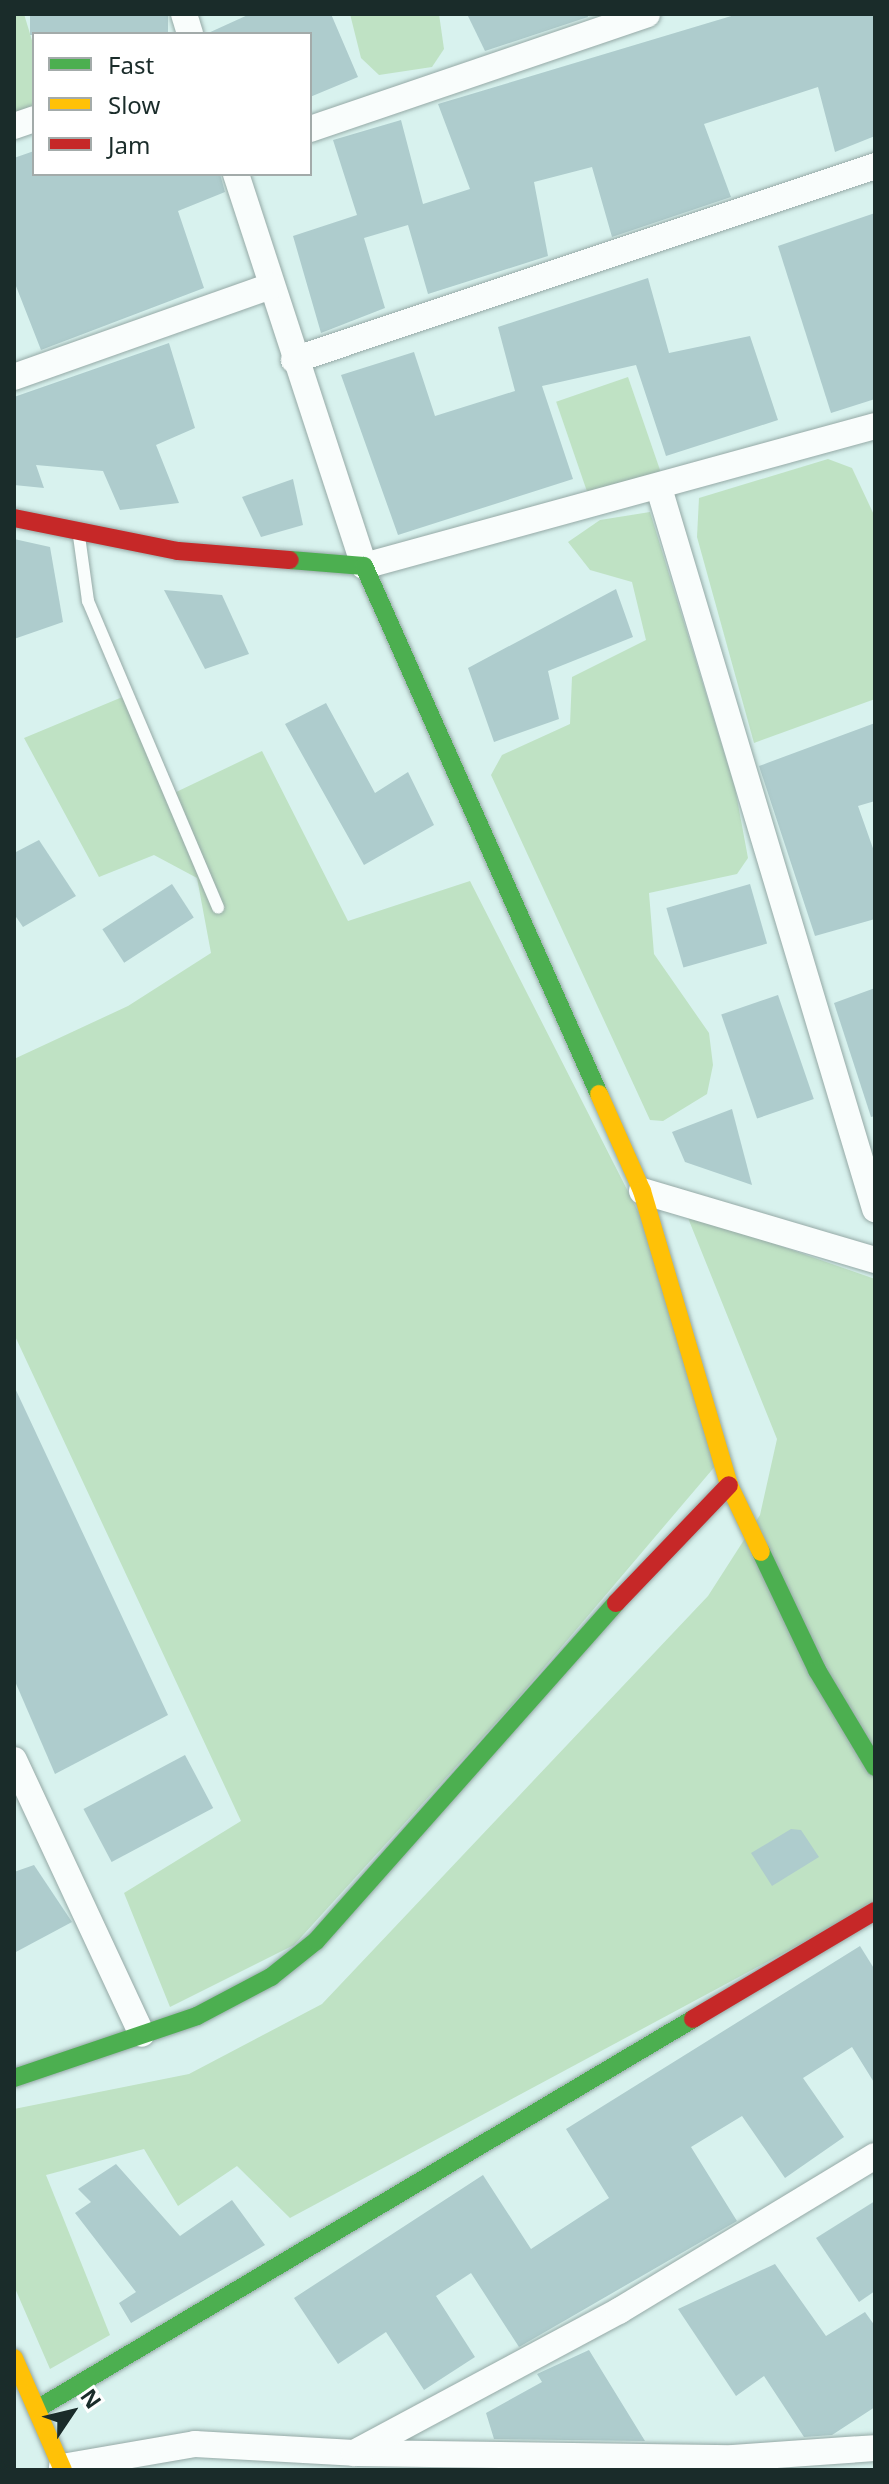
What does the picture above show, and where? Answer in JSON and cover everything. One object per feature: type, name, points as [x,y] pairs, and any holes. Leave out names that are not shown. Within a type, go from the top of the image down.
[{"type":"main road","points":[[14,518],[79,536],[364,566],[642,1191],[729,1485],[817,1670],[875,1767]]},
{"type":"main road","points":[[14,2078],[235,1999],[316,1941],[532,1689],[729,1485]]},
{"type":"main road","points":[[37,2409],[875,1911]]},
{"type":"main road","points":[[14,2358],[62,2469]]},
{"type":"street","points":[[312,128],[647,14]]},
{"type":"street","points":[[294,360],[875,166]]},
{"type":"street","points":[[237,176],[294,360],[364,566],[874,432]]},
{"type":"street","points":[[14,377],[271,286]]},
{"type":"street","points":[[659,488],[875,1209]]},
{"type":"street","points":[[642,1191],[875,1260]]},
{"type":"street","points":[[14,1760],[142,2034]]},
{"type":"street","points":[[354,2453],[606,2319],[875,2156]]},
{"type":"street","points":[[62,2469],[195,2444],[354,2453],[732,2464],[863,2447],[875,2433]]},
{"type":"lane","points":[[79,536],[88,601],[218,908]]},
{"type":"green space","points":[[14,14],[24,14],[32,40],[32,115],[14,120]]},
{"type":"green space","points":[[350,14],[439,14],[444,49],[432,67],[379,75],[361,58]]},
{"type":"green space","points":[[628,377],[662,474],[590,499],[556,402]]},
{"type":"green space","points":[[828,459],[852,468],[875,517],[875,699],[754,743],[697,537],[699,498]]},
{"type":"green space","points":[[650,512],[735,788],[748,858],[737,874],[649,893],[654,954],[709,1033],[713,1065],[707,1094],[663,1121],[650,1120],[491,775],[502,755],[570,724],[572,677],[646,640],[632,582],[590,570],[568,542],[600,520]]},
{"type":"green space","points":[[132,693],[172,794],[262,751],[348,921],[470,881],[642,1219],[717,1464],[513,1704],[294,1945],[170,2007],[124,1893],[241,1821],[14,1334],[14,1059],[128,1006],[211,953],[197,878],[154,855],[99,877],[24,738]]},
{"type":"green space","points":[[686,1213],[875,1279],[875,1904],[290,2218],[237,2166],[178,2206],[144,2149],[46,2175],[110,2335],[50,2369],[14,2286],[14,2109],[189,2074],[322,2004],[708,1596],[760,1515],[777,1439]]},
{"type":"building","points":[[30,14],[168,14],[168,32],[32,32],[30,35]]},
{"type":"building","points":[[250,14],[331,14],[358,77],[312,96],[312,32],[210,32]]},
{"type":"building","points":[[467,14],[587,14],[588,17],[485,51]]},
{"type":"building","points":[[738,14],[875,14],[875,136],[835,152],[818,87],[704,124],[731,197],[612,237],[592,167],[534,182],[548,256],[428,294],[408,225],[364,238],[385,308],[321,333],[293,236],[357,215],[333,140],[401,120],[423,204],[470,189],[438,104]]},
{"type":"building","points":[[32,152],[32,176],[221,176],[225,192],[178,211],[204,288],[41,350],[14,281],[14,158]]},
{"type":"building","points":[[875,213],[875,399],[831,413],[778,246]]},
{"type":"building","points":[[648,278],[669,353],[750,336],[778,420],[666,456],[636,365],[542,386],[573,479],[398,535],[341,375],[414,352],[435,416],[515,391],[498,327]]},
{"type":"building","points":[[169,343],[195,428],[156,445],[179,503],[120,510],[103,471],[36,465],[44,488],[14,485],[14,397]]},
{"type":"building","points":[[293,479],[303,525],[261,537],[242,497]]},
{"type":"building","points":[[14,539],[50,547],[63,622],[14,639]]},
{"type":"building","points":[[616,589],[633,637],[548,671],[559,719],[494,742],[468,668]]},
{"type":"building","points":[[164,590],[222,595],[249,654],[205,669]]},
{"type":"building","points":[[326,703],[375,793],[408,772],[434,825],[364,865],[285,724]]},
{"type":"building","points":[[875,723],[875,801],[858,806],[875,854],[875,919],[815,936],[759,766]]},
{"type":"building","points":[[39,840],[76,896],[23,927],[14,914],[14,853]]},
{"type":"building","points":[[172,884],[194,918],[124,963],[102,929]]},
{"type":"building","points":[[750,884],[767,944],[683,968],[666,908]]},
{"type":"building","points":[[875,988],[875,1116],[871,1117],[834,1003]]},
{"type":"building","points":[[778,995],[814,1099],[757,1119],[721,1015]]},
{"type":"building","points":[[732,1109],[752,1185],[685,1162],[672,1132]]},
{"type":"building","points":[[14,1386],[168,1715],[55,1774],[14,1679]]},
{"type":"building","points":[[185,1755],[213,1808],[112,1862],[83,1809]]},
{"type":"building","points":[[791,1829],[801,1830],[819,1857],[772,1886],[751,1853]]},
{"type":"building","points":[[34,1865],[72,1922],[14,1953],[14,1872]]},
{"type":"building","points":[[860,1946],[875,1970],[875,2084],[852,2047],[803,2078],[844,2137],[785,2178],[742,2116],[691,2147],[737,2221],[519,2347],[471,2273],[436,2296],[475,2357],[424,2390],[386,2332],[338,2364],[294,2298],[483,2175],[531,2249],[609,2198],[566,2129]]},
{"type":"building","points":[[116,2164],[180,2236],[232,2200],[265,2245],[131,2323],[119,2303],[136,2292],[75,2213],[91,2202],[78,2189]]},
{"type":"building","points":[[875,2201],[875,2291],[859,2302],[816,2238]]},
{"type":"building","points":[[775,2264],[826,2336],[865,2312],[875,2326],[875,2407],[832,2435],[804,2437],[764,2376],[736,2396],[678,2309]]},
{"type":"building","points":[[589,2350],[645,2441],[494,2439],[486,2413],[542,2382],[537,2374]]},
{"type":"traffic: fast","points":[[290,560],[364,566],[599,1094]]},
{"type":"traffic: fast","points":[[761,1552],[817,1670],[875,1767]]},
{"type":"traffic: fast","points":[[14,2078],[197,2016],[271,1977],[316,1941],[616,1603]]},
{"type":"traffic: fast","points":[[37,2409],[693,2019]]},
{"type":"traffic: slow","points":[[599,1094],[642,1191],[729,1485],[761,1552]]},
{"type":"traffic: slow","points":[[14,2358],[63,2470]]},
{"type":"traffic: jam","points":[[14,518],[178,551],[290,560]]},
{"type":"traffic: jam","points":[[616,1603],[729,1485]]},
{"type":"traffic: jam","points":[[693,2019],[875,1911]]}]
